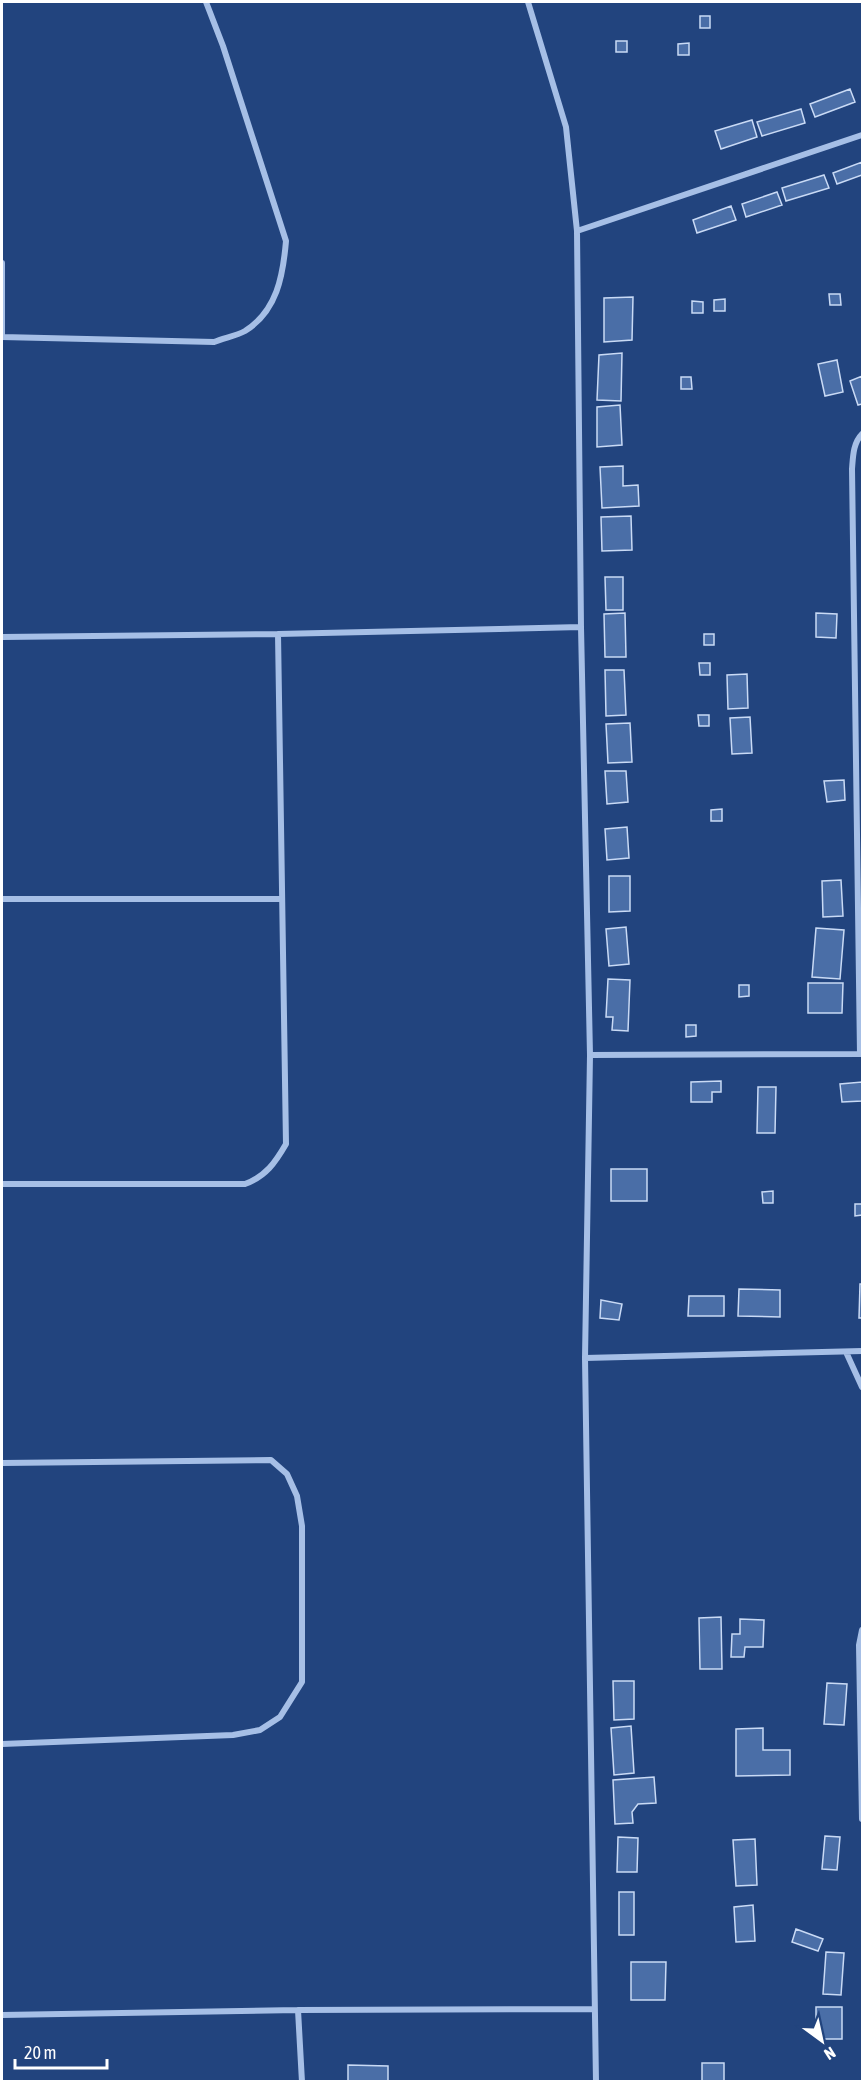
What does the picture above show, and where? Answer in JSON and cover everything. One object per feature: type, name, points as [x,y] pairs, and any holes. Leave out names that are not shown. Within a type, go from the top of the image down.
[{"type":"street","points":[[2,262],[2,337],[214,342],[244,332],[268,311],[283,273],[286,241],[223,46],[206,2]]},
{"type":"street","points":[[528,2],[566,128],[578,231],[581,627],[590,1055],[585,1358],[596,2082]]},
{"type":"street","points":[[578,231],[862,135]]},
{"type":"street","points":[[590,1055],[861,1054],[852,469],[854,450],[862,434]]},
{"type":"street","points":[[2,637],[581,627]]},
{"type":"street","points":[[2,1184],[244,1184],[257,1179],[273,1167],[286,1144],[278,634]]},
{"type":"street","points":[[2,899],[282,899]]},
{"type":"street","points":[[585,1358],[862,1351]]},
{"type":"street","points":[[846,1352],[862,1387]]},
{"type":"street","points":[[2,1463],[271,1460],[287,1474],[297,1496],[302,1526],[302,1682],[280,1717],[260,1730],[233,1735],[2,1744]]},
{"type":"street","points":[[862,1630],[862,1819]]},
{"type":"street","points":[[2,2015],[298,2010],[594,2009]]},
{"type":"street","points":[[298,2010],[302,2082]]},
{"type":"building","points":[[700,16],[710,16],[710,28],[700,28]]},
{"type":"building","points":[[616,41],[627,41],[627,52],[616,52]]},
{"type":"building","points":[[689,43],[689,55],[678,55],[678,44]]},
{"type":"building","points":[[850,89],[855,102],[815,117],[810,104]]},
{"type":"building","points":[[801,109],[805,123],[762,136],[757,122]]},
{"type":"building","points":[[752,120],[757,137],[721,149],[715,131]]},
{"type":"building","points":[[862,162],[862,175],[837,184],[833,173]]},
{"type":"building","points":[[824,175],[829,188],[786,201],[782,188]]},
{"type":"building","points":[[777,192],[782,205],[746,217],[742,204]]},
{"type":"building","points":[[731,206],[736,220],[697,233],[693,220]]},
{"type":"building","points":[[829,294],[840,294],[841,305],[830,305]]},
{"type":"building","points":[[633,297],[632,340],[604,342],[604,298]]},
{"type":"building","points":[[725,299],[725,311],[714,311],[714,300]]},
{"type":"building","points":[[692,301],[703,302],[703,313],[692,313]]},
{"type":"building","points":[[622,353],[621,401],[597,400],[599,355]]},
{"type":"building","points":[[837,360],[843,392],[825,396],[818,364]]},
{"type":"building","points":[[862,376],[862,404],[858,405],[850,381]]},
{"type":"building","points":[[681,377],[691,377],[692,389],[681,389]]},
{"type":"building","points":[[620,405],[622,445],[597,447],[597,407]]},
{"type":"building","points":[[623,466],[623,486],[638,485],[639,506],[602,508],[600,467]]},
{"type":"building","points":[[631,516],[632,550],[602,551],[601,517]]},
{"type":"building","points":[[605,577],[623,577],[623,610],[606,610]]},
{"type":"building","points":[[625,613],[626,657],[605,657],[604,614]]},
{"type":"building","points":[[816,613],[837,614],[836,638],[816,637]]},
{"type":"building","points":[[704,634],[714,634],[714,645],[704,645]]},
{"type":"building","points":[[699,663],[710,663],[710,675],[700,675]]},
{"type":"building","points":[[605,670],[624,670],[626,715],[606,716]]},
{"type":"building","points":[[747,674],[748,708],[728,709],[727,675]]},
{"type":"building","points":[[698,715],[709,715],[709,726],[699,726]]},
{"type":"building","points":[[750,717],[752,753],[732,754],[730,718]]},
{"type":"building","points":[[630,723],[632,762],[608,763],[606,724]]},
{"type":"building","points":[[605,771],[626,771],[628,802],[607,804]]},
{"type":"building","points":[[844,780],[845,800],[827,802],[824,781]]},
{"type":"building","points":[[722,809],[722,821],[711,821],[711,810]]},
{"type":"building","points":[[627,827],[629,858],[607,860],[605,829]]},
{"type":"building","points":[[609,876],[630,876],[630,911],[609,912]]},
{"type":"building","points":[[841,880],[843,916],[823,917],[822,881]]},
{"type":"building","points":[[626,927],[629,964],[609,966],[606,929]]},
{"type":"building","points":[[816,928],[844,930],[840,979],[812,977]]},
{"type":"building","points":[[608,979],[630,980],[628,1031],[612,1030],[613,1017],[606,1017]]},
{"type":"building","points":[[808,983],[843,983],[842,1013],[808,1013]]},
{"type":"building","points":[[739,985],[749,985],[749,996],[739,997]]},
{"type":"building","points":[[686,1025],[696,1025],[696,1036],[686,1037]]},
{"type":"building","points":[[721,1081],[721,1092],[712,1092],[712,1102],[691,1102],[691,1082]]},
{"type":"building","points":[[862,1082],[862,1101],[842,1102],[840,1084]]},
{"type":"building","points":[[758,1087],[776,1087],[775,1133],[757,1133]]},
{"type":"building","points":[[611,1169],[647,1169],[647,1201],[611,1201]]},
{"type":"building","points":[[773,1191],[773,1203],[763,1203],[762,1192]]},
{"type":"building","points":[[855,1204],[862,1204],[862,1215],[855,1216]]},
{"type":"building","points":[[860,1284],[862,1284],[862,1318],[859,1318]]},
{"type":"building","points":[[739,1289],[780,1290],[780,1317],[738,1316]]},
{"type":"building","points":[[689,1296],[724,1296],[724,1316],[688,1316]]},
{"type":"building","points":[[601,1300],[622,1304],[619,1320],[600,1318]]},
{"type":"building","points":[[721,1617],[722,1669],[700,1669],[699,1618]]},
{"type":"building","points":[[740,1619],[764,1620],[763,1647],[745,1647],[744,1657],[731,1657],[732,1634],[740,1634]]},
{"type":"building","points":[[613,1681],[634,1681],[634,1719],[614,1720]]},
{"type":"building","points":[[827,1683],[847,1684],[844,1725],[824,1724]]},
{"type":"building","points":[[631,1726],[634,1773],[614,1775],[611,1728]]},
{"type":"building","points":[[763,1728],[763,1750],[790,1750],[790,1775],[736,1776],[736,1729]]},
{"type":"building","points":[[654,1777],[656,1803],[638,1804],[632,1812],[633,1823],[615,1824],[613,1780]]},
{"type":"building","points":[[825,1836],[840,1837],[837,1870],[822,1869]]},
{"type":"building","points":[[618,1837],[638,1838],[637,1872],[617,1872]]},
{"type":"building","points":[[755,1839],[757,1885],[736,1886],[733,1840]]},
{"type":"building","points":[[619,1892],[634,1892],[634,1935],[619,1935]]},
{"type":"building","points":[[753,1905],[755,1941],[736,1942],[734,1907]]},
{"type":"building","points":[[796,1929],[823,1939],[818,1951],[792,1942]]},
{"type":"building","points":[[826,1952],[844,1953],[841,1995],[823,1994]]},
{"type":"building","points":[[631,1962],[666,1962],[665,2000],[631,2000]]},
{"type":"building","points":[[816,2007],[842,2007],[842,2039],[816,2039]]},
{"type":"building","points":[[702,2063],[724,2063],[724,2082],[702,2082]]},
{"type":"building","points":[[348,2065],[388,2066],[388,2082],[348,2082]]}]
